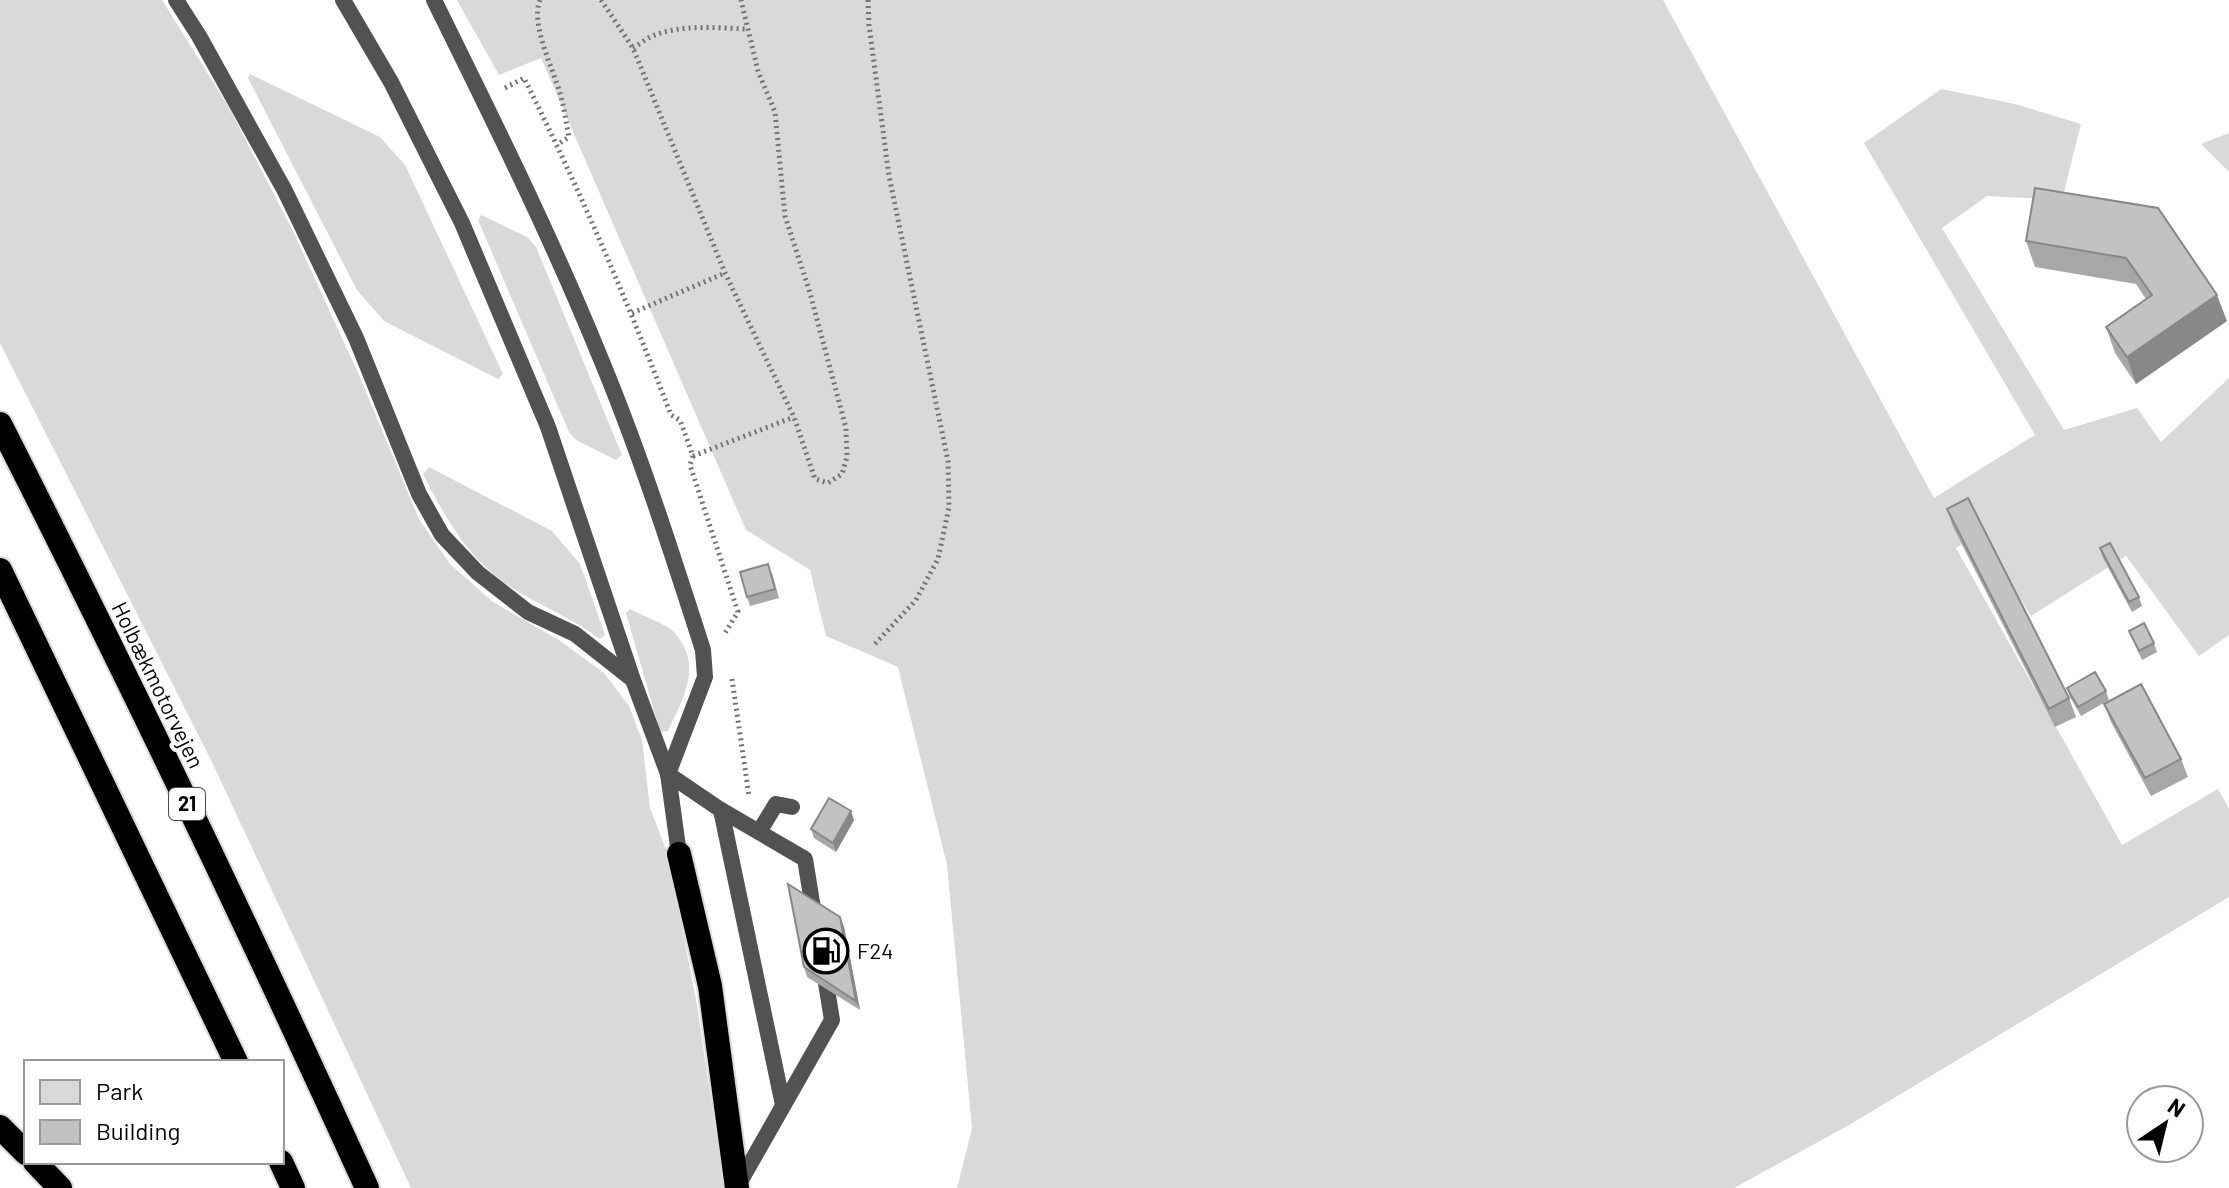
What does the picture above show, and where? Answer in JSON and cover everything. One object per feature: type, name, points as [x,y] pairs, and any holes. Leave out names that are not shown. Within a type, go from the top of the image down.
[{"type":"highway","name":"Holbækmotorvejen","points":[[0,424],[66,553],[282,1000],[367,1188]]},
{"type":"highway","points":[[0,570],[235,1060]]},
{"type":"highway","points":[[679,854],[710,986],[737,1188]]},
{"type":"highway","points":[[0,1127],[24,1151]]},
{"type":"highway","points":[[37,1164],[60,1188]]},
{"type":"highway","points":[[282,1164],[293,1188]]},
{"type":"lane","points":[[176,0],[285,191],[356,338],[419,494],[442,535],[478,573],[528,612],[575,634],[633,680]]},
{"type":"lane","points":[[343,0],[391,82],[462,223],[548,427],[668,774],[679,854]]},
{"type":"lane","points":[[434,0],[544,224],[599,355],[652,492],[703,650],[705,677],[668,774]]},
{"type":"lane","points":[[668,774],[721,810],[805,859],[817,932]]},
{"type":"lane","points":[[756,831],[776,804],[792,807]]},
{"type":"lane","points":[[721,810],[783,1105]]},
{"type":"lane","points":[[737,1188],[832,1020],[822,962]]},
{"type":"path","points":[[540,0],[537,6],[538,25],[561,96],[569,137],[557,145]]},
{"type":"path","points":[[601,0],[633,48],[725,273],[794,417],[815,479],[828,483],[842,474],[847,457],[846,428],[810,293],[785,216],[775,112],[758,71],[741,0]]},
{"type":"path","points":[[868,0],[889,176],[948,461],[949,507],[938,559],[916,600],[875,644]]},
{"type":"path","points":[[633,48],[654,35],[678,29],[748,29]]},
{"type":"path","points":[[483,99],[524,78],[632,313],[671,415],[680,420],[693,456],[690,465],[738,612],[704,665]]},
{"type":"path","points":[[632,313],[725,273]]},
{"type":"path","points":[[693,456],[794,417]]},
{"type":"path","points":[[725,632],[727,647]]},
{"type":"path","points":[[732,677],[756,831]]},
{"type":"green space","points":[[0,0],[162,0],[228,106],[293,231],[359,375],[419,519],[450,564],[493,602],[559,640],[604,673],[629,706],[642,740],[650,808],[668,855],[697,1005],[724,1188],[411,1188],[211,760],[0,343]]},
{"type":"green space","points":[[457,0],[1663,0],[1934,498],[2035,435],[1864,143],[1941,89],[2015,104],[2081,124],[2062,200],[1987,196],[1942,228],[2064,430],[2137,408],[2161,442],[2229,378],[2229,635],[2199,656],[2126,556],[2031,616],[1979,534],[1956,548],[2122,845],[2218,789],[2229,809],[2229,897],[1849,1125],[1734,1188],[957,1188],[972,1128],[947,865],[898,667],[826,636],[810,570],[746,530],[541,58],[499,75]]},
{"type":"green space","points":[[250,74],[380,137],[405,165],[503,374],[498,379],[384,321],[357,290],[248,78]]},
{"type":"green space","points":[[2229,133],[2229,172],[2201,144]]},
{"type":"green space","points":[[481,215],[527,237],[536,247],[622,455],[616,460],[576,440],[569,432],[478,220]]},
{"type":"green space","points":[[429,467],[552,531],[580,564],[605,635],[600,639],[514,589],[485,566],[472,553],[440,507],[423,474]]},
{"type":"green space","points":[[630,609],[674,632],[688,657],[688,682],[668,731],[660,732],[626,613]]},
{"type":"building","points":[[2035,188],[2158,208],[2217,295],[2127,357],[2106,327],[2152,295],[2126,258],[2026,241]]},
{"type":"building","points":[[1968,498],[2069,698],[2049,709],[1947,509]]},
{"type":"building","points":[[2110,543],[2139,597],[2129,602],[2100,548]]},
{"type":"building","points":[[768,564],[775,589],[747,597],[740,572]]},
{"type":"building","points":[[2144,623],[2154,643],[2139,651],[2129,631]]},
{"type":"building","points":[[2095,672],[2106,691],[2078,707],[2067,688]]},
{"type":"building","points":[[2141,684],[2181,759],[2145,778],[2104,704]]},
{"type":"building","points":[[829,798],[851,811],[833,843],[811,829]]},
{"type":"building","points":[[788,884],[840,917],[856,1001],[804,967]]},
{"type":"place","name":"F24","points":[[826,951]]}]
